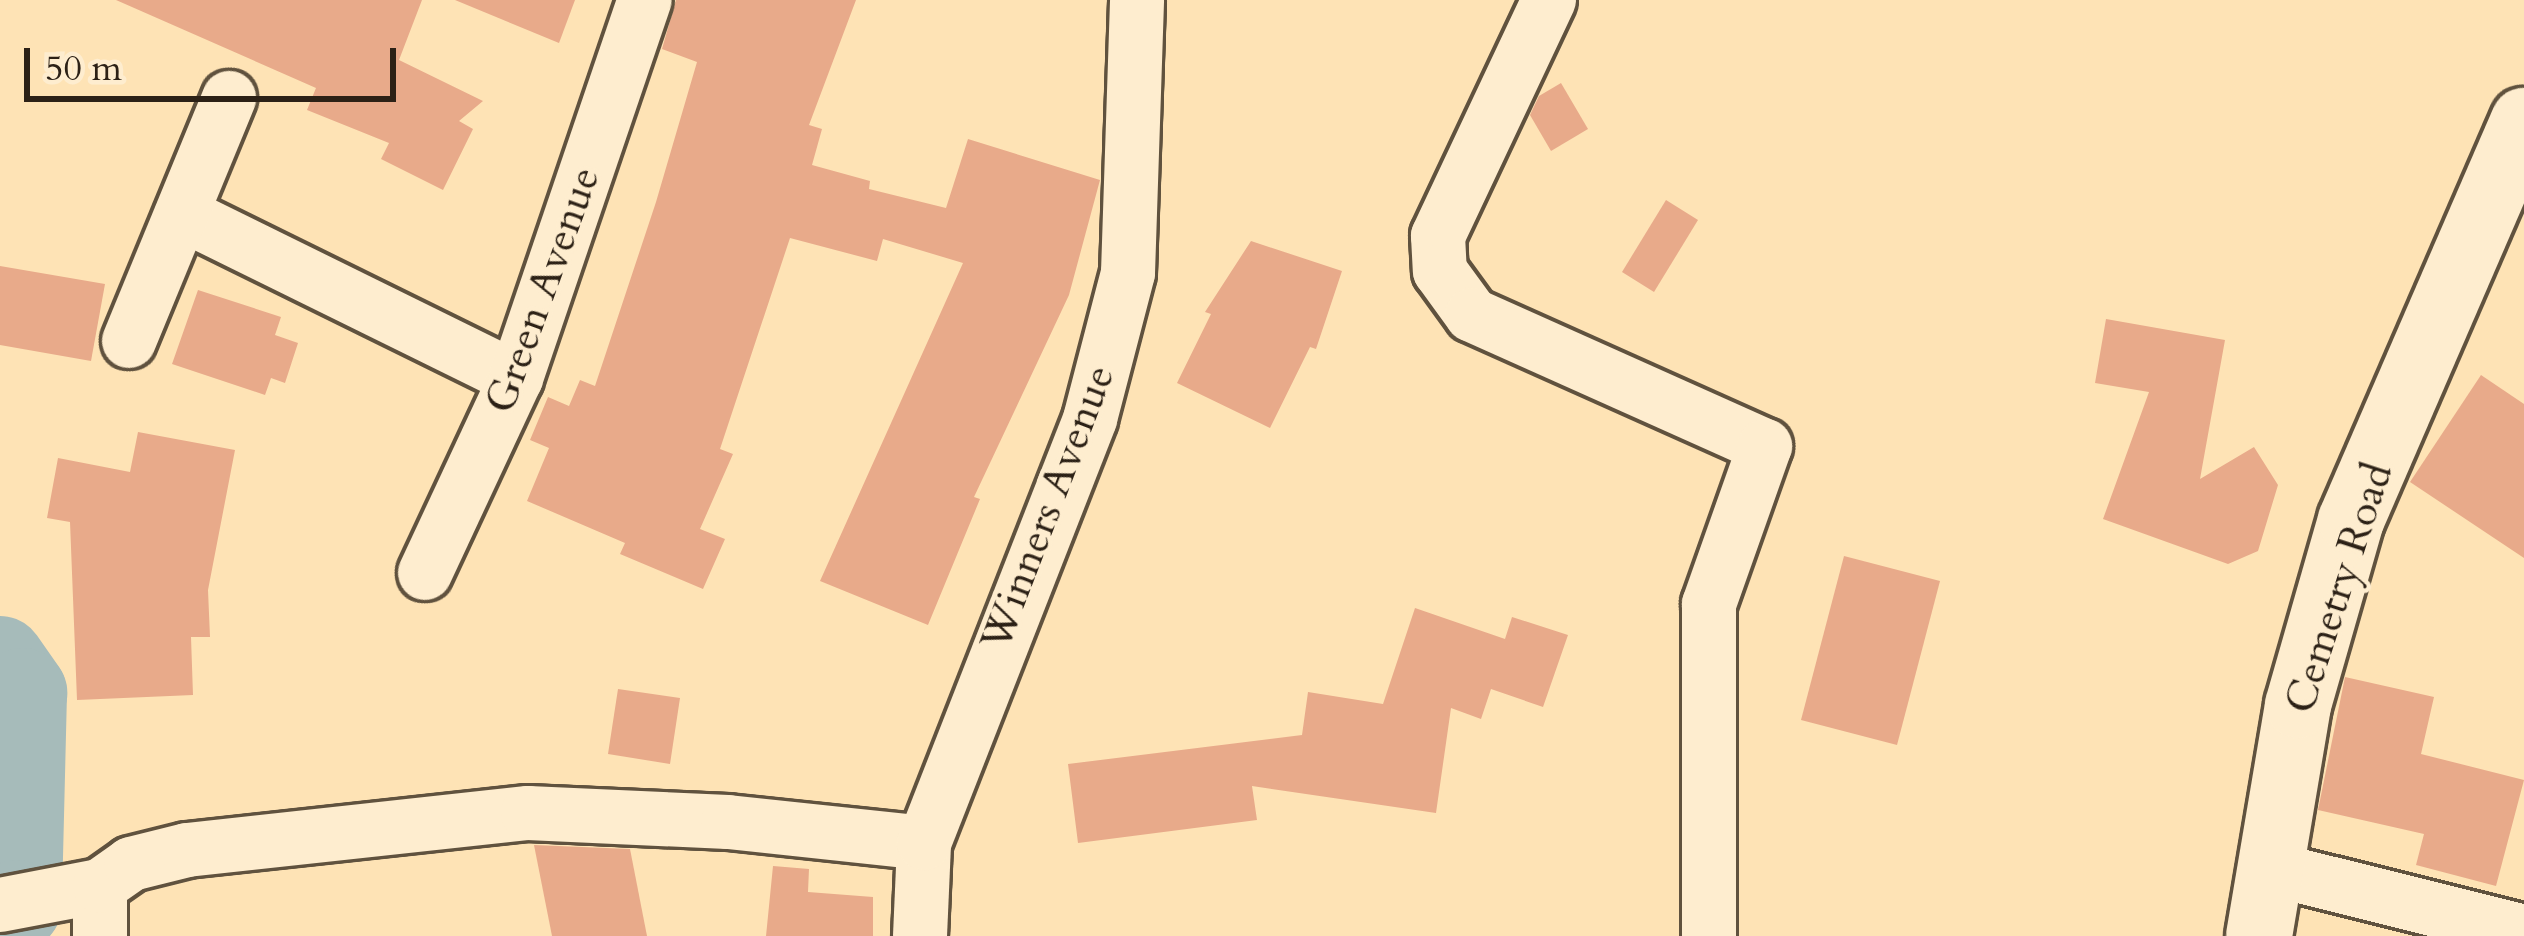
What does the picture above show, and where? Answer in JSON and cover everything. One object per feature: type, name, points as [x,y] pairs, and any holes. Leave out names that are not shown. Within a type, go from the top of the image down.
[{"type":"street","name":"Green Avenue","points":[[425,573],[516,378],[645,0]]},
{"type":"street","name":"Winners Avenue","points":[[920,936],[924,843],[1090,419],[1128,273],[1137,0]]},
{"type":"street","points":[[1550,0],[1438,236],[1440,271],[1472,315],[1765,446],[1709,604],[1709,936]]},
{"type":"street","points":[[129,341],[229,98]]},
{"type":"street","name":"Cemetry Road","points":[[2259,936],[2298,705],[2351,520],[2524,122]]},
{"type":"street","points":[[182,214],[516,378]]},
{"type":"street","points":[[0,905],[85,905],[131,864],[187,850],[528,813],[728,822],[924,843]]},
{"type":"street","points":[[2268,868],[2524,932]]},
{"type":"building","points":[[116,0],[422,0],[399,60],[483,101],[459,121],[473,129],[443,190],[381,159],[389,143],[307,110],[316,88]]},
{"type":"building","points":[[455,0],[575,0],[559,43]]},
{"type":"building","points":[[676,0],[856,0],[809,125],[822,129],[812,165],[870,181],[869,189],[946,208],[968,139],[1100,180],[1069,295],[974,497],[980,499],[928,625],[820,581],[963,263],[883,239],[877,261],[790,238],[720,449],[733,454],[700,529],[725,539],[703,589],[620,554],[625,543],[527,501],[549,448],[530,440],[548,397],[569,406],[580,380],[595,386],[656,202],[697,62],[662,49]]},
{"type":"building","points":[[1561,83],[1588,129],[1551,151],[1530,115],[1539,96]]},
{"type":"building","points":[[1666,200],[1698,220],[1654,292],[1622,272]]},
{"type":"building","points":[[1251,241],[1342,271],[1316,349],[1310,347],[1270,428],[1177,383],[1211,314],[1205,312]]},
{"type":"building","points":[[0,266],[105,284],[91,361],[0,345]]},
{"type":"building","points":[[198,290],[281,317],[275,335],[298,343],[285,383],[271,378],[265,395],[172,364]]},
{"type":"building","points":[[2106,319],[2225,340],[2200,479],[2254,447],[2278,485],[2258,551],[2228,564],[2103,519],[2149,392],[2095,383]]},
{"type":"building","points":[[2481,375],[2524,404],[2524,558],[2410,482]]},
{"type":"building","points":[[138,432],[235,450],[208,590],[210,637],[191,637],[193,695],[77,700],[70,522],[47,518],[58,458],[130,472]]},
{"type":"building","points":[[1844,556],[1940,581],[1897,745],[1801,720]]},
{"type":"building","points":[[1415,608],[1505,639],[1512,617],[1568,635],[1543,707],[1491,689],[1481,719],[1451,708],[1436,813],[1252,786],[1257,820],[1078,843],[1068,764],[1302,735],[1308,692],[1383,704]]},
{"type":"building","points":[[2345,677],[2434,697],[2421,754],[2524,780],[2496,886],[2416,865],[2424,834],[2318,810]]},
{"type":"building","points":[[618,689],[680,698],[670,764],[608,754]]},
{"type":"building","points":[[534,845],[630,849],[647,936],[552,936]]},
{"type":"building","points":[[773,866],[809,869],[808,892],[873,897],[873,936],[766,936]]},
{"type":"waterway","points":[[0,661],[22,693],[17,905],[0,927]]}]
